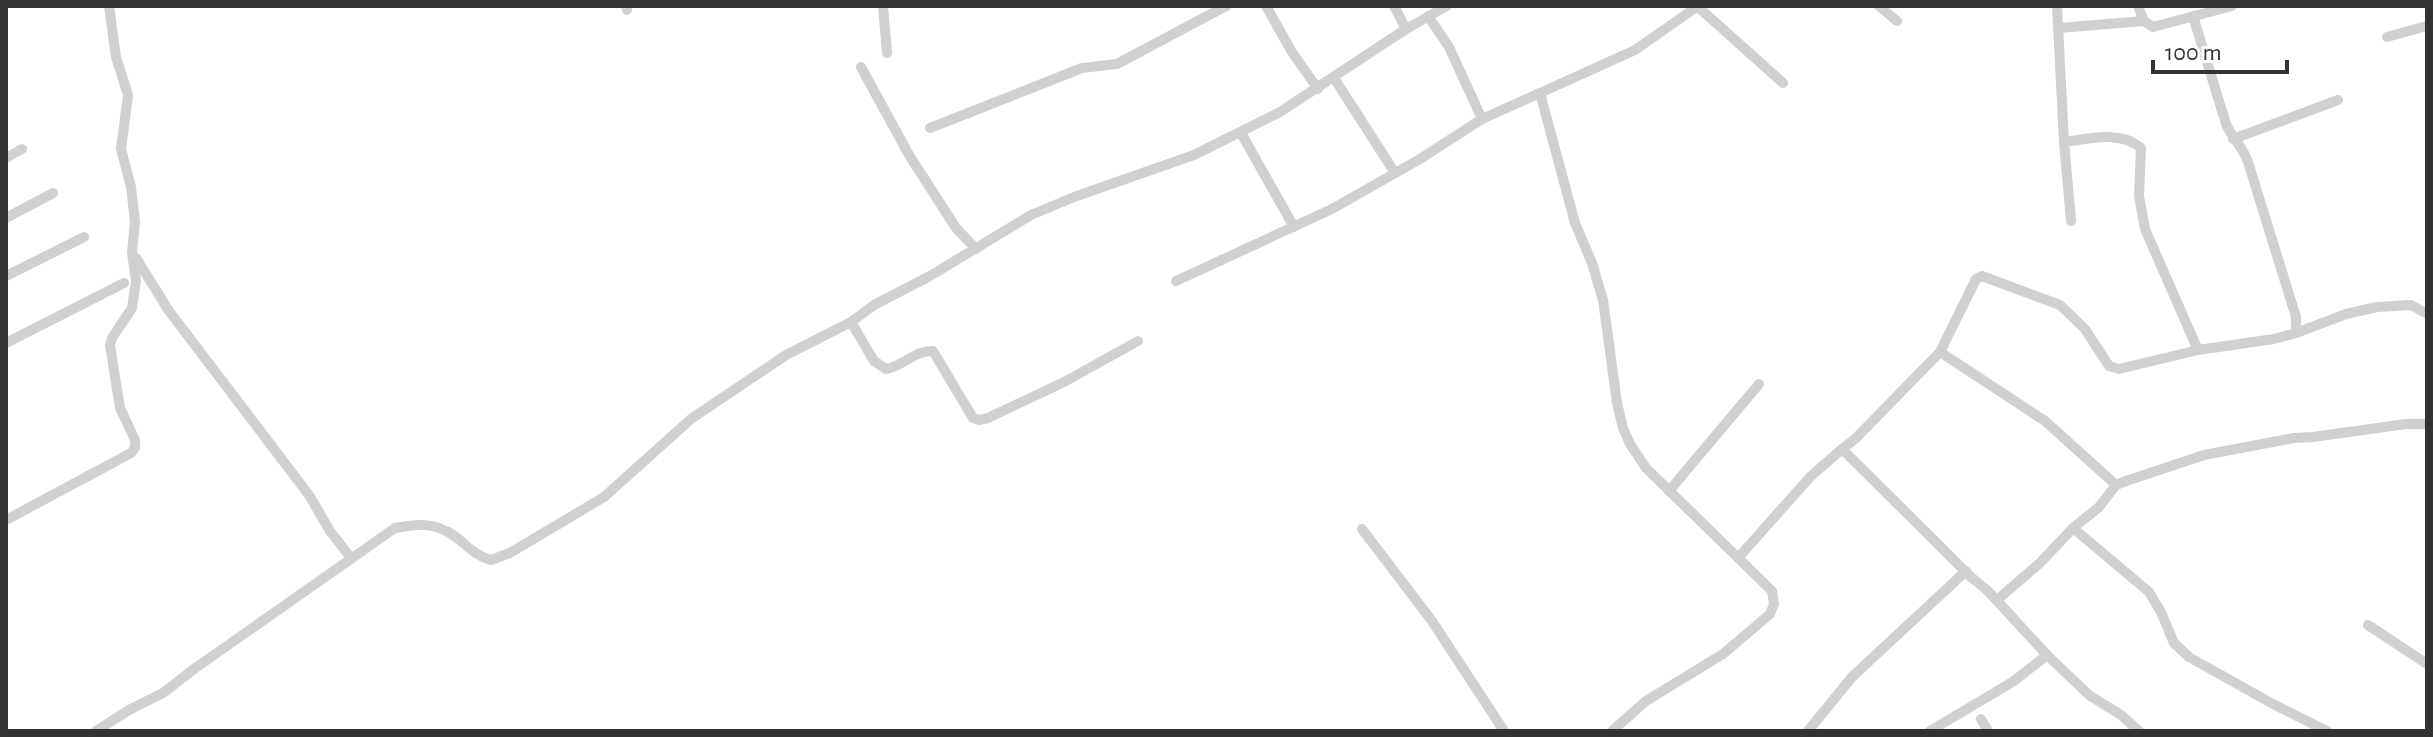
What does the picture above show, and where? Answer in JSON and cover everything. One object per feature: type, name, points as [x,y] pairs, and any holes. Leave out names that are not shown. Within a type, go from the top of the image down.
[{"type":"street","points":[[6,520],[131,453],[135,448],[135,440],[120,408],[110,345],[132,308],[136,281],[132,253],[135,222],[131,187],[121,149],[128,95],[116,57],[109,6]]},
{"type":"street","points":[[883,6],[887,53]]},
{"type":"street","points":[[930,128],[1082,68],[1117,64],[1226,6]]},
{"type":"street","points":[[1266,6],[1318,89]]},
{"type":"street","points":[[1394,6],[1406,29]]},
{"type":"street","points":[[96,731],[163,693],[395,528],[428,524],[451,534],[475,555],[491,560],[501,557],[604,497],[691,419],[786,355],[851,322],[874,305],[1031,215],[1186,158],[1241,133],[1318,89],[1406,29],[1447,6]]},
{"type":"street","points":[[1176,281],[1332,209],[1482,119],[1635,50],[1697,6],[1783,83]]},
{"type":"street","points":[[1879,6],[1897,21]]},
{"type":"street","points":[[2057,6],[2071,221]]},
{"type":"street","points":[[2138,6],[2144,21],[2153,27],[2232,6]]},
{"type":"street","points":[[1428,16],[1449,47],[1482,119]]},
{"type":"street","points":[[2193,16],[2226,124],[2233,139],[2244,150],[2248,162],[2296,317],[2296,333]]},
{"type":"street","points":[[2059,28],[2144,21]]},
{"type":"street","points":[[2387,37],[2427,26]]},
{"type":"street","points":[[861,67],[909,155],[956,228],[976,249]]},
{"type":"street","points":[[1334,78],[1395,173]]},
{"type":"street","points":[[1540,93],[1575,223],[1603,300],[1617,403],[1630,444],[1646,468],[1772,591],[1774,604],[1770,614],[1723,654],[1646,701],[1612,731]]},
{"type":"street","points":[[2233,139],[2338,100]]},
{"type":"street","points":[[1241,133],[1294,227]]},
{"type":"street","points":[[2064,142],[2115,136],[2141,148],[2139,196],[2145,229],[2198,350]]},
{"type":"street","points":[[6,158],[22,149]]},
{"type":"street","points":[[6,218],[53,193]]},
{"type":"street","points":[[6,276],[84,237]]},
{"type":"street","points":[[132,253],[169,311],[309,495],[330,531],[351,558]]},
{"type":"street","points":[[1738,558],[1810,477],[1940,352],[1976,279],[1982,276],[2060,305],[2085,329],[2112,368],[2136,366],[2198,350],[2274,339],[2346,314],[2377,307],[2411,305],[2427,314]]},
{"type":"street","points":[[6,343],[124,283]]},
{"type":"street","points":[[851,322],[874,361],[886,369],[923,351],[933,351],[973,418],[979,420],[1066,381],[1138,341]]},
{"type":"street","points":[[1940,352],[2045,421],[2116,485]]},
{"type":"street","points":[[1669,491],[1759,384]]},
{"type":"street","points":[[1997,600],[2099,507],[2116,485],[2218,452],[2294,438],[2427,424]]},
{"type":"street","points":[[1842,449],[2089,695],[2121,715],[2139,731]]},
{"type":"street","points":[[2073,528],[2149,592],[2167,622],[2174,643],[2189,657],[2327,731]]},
{"type":"street","points":[[1362,529],[1432,621],[1504,731]]},
{"type":"street","points":[[1808,731],[1852,677],[1966,571]]},
{"type":"street","points":[[2368,625],[2427,664]]},
{"type":"street","points":[[1930,731],[2014,681],[2047,655]]},
{"type":"street","points":[[1981,719],[1988,731]]}]
